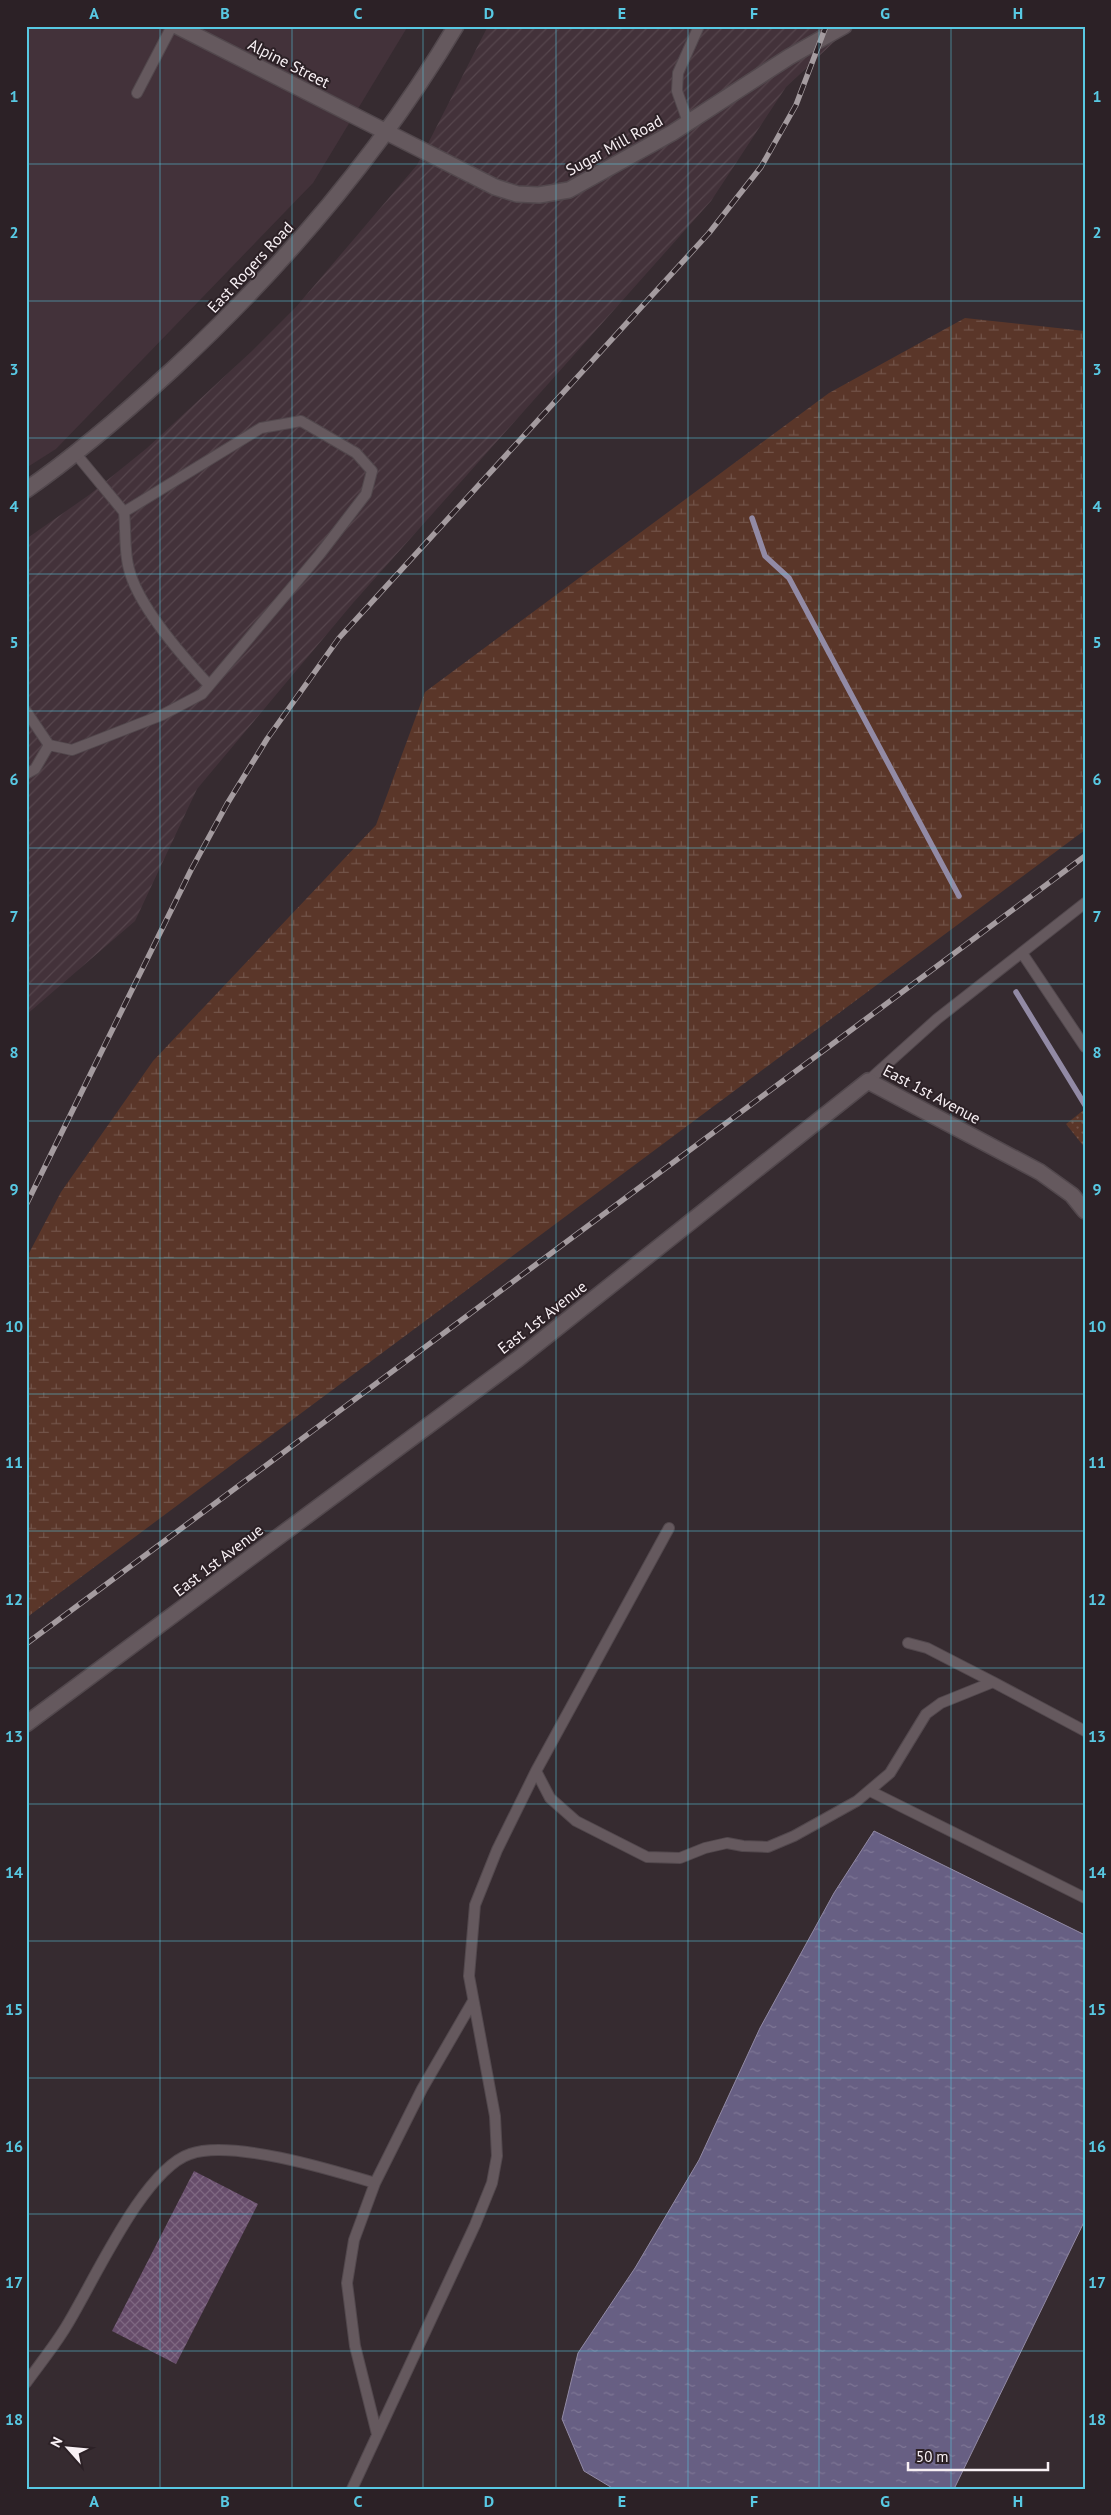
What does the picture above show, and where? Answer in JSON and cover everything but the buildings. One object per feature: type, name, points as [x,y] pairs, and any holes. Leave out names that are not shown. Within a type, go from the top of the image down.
[{"type":"street","name":"Alpine Street","points":[[177,26],[386,132]]},
{"type":"street","name":"East Rogers Road","points":[[26,490],[76,454],[122,416],[258,288],[336,198],[386,132],[456,26]]},
{"type":"street","name":"Sugar Mill Road","points":[[386,132],[495,187],[517,194],[539,195],[569,190],[688,122],[789,56],[844,26]]},
{"type":"street","name":"East 1st Avenue","points":[[26,1724],[518,1359],[868,1081],[1040,1172],[1072,1195],[1085,1211]]},
{"type":"lane","points":[[137,93],[172,26]]},
{"type":"lane","points":[[688,122],[677,91],[678,73],[699,26]]},
{"type":"lane","points":[[26,712],[49,745],[72,750],[162,715],[202,694],[320,554],[366,494],[372,471],[356,453],[301,421],[261,428],[124,512]]},
{"type":"lane","points":[[76,454],[124,512],[128,569],[140,597],[183,657],[209,685]]},
{"type":"lane","points":[[26,774],[35,769],[49,745]]},
{"type":"lane","points":[[868,1081],[937,1019],[1085,903]]},
{"type":"lane","points":[[1022,953],[1085,1046]]},
{"type":"lane","points":[[352,2489],[475,2225],[492,2183],[497,2156],[495,2116],[469,1976],[476,1905],[497,1850],[536,1771],[669,1528]]},
{"type":"lane","points":[[908,1643],[927,1648],[1085,1731]]},
{"type":"lane","points":[[536,1771],[550,1798],[576,1821],[647,1857],[680,1858],[705,1848],[727,1843],[768,1847],[794,1836],[857,1801],[890,1773],[926,1714],[941,1703],[993,1682]]},
{"type":"lane","points":[[870,1790],[1085,1898]]},
{"type":"lane","points":[[377,2434],[355,2346],[347,2283],[354,2240],[375,2183],[422,2089],[473,2001]]},
{"type":"lane","points":[[26,2383],[64,2331],[123,2224],[172,2165],[189,2154],[219,2149],[272,2157],[324,2167],[375,2183]]},
{"type":"shaded area","points":[[26,26],[408,26],[313,183],[56,449],[26,468]]},
{"type":"shaded area","points":[[488,26],[851,26],[786,87],[711,201],[353,603],[197,789],[135,921],[26,1015],[26,539],[89,495],[147,448],[252,351],[296,307],[417,165]]},
{"type":"green space","points":[[965,318],[1085,331],[1085,830],[26,1618],[26,1259],[61,1192],[153,1061],[376,825],[425,692],[829,393]]},
{"type":"green space","points":[[1085,1109],[1085,1148],[1066,1124]]},
{"type":"water","points":[[874,1831],[1085,1935],[1085,2220],[954,2489],[614,2489],[584,2471],[562,2419],[578,2353],[635,2268],[699,2160],[760,2028],[834,1893]]},
{"type":"waterway","points":[[752,518],[765,556],[789,578],[959,896]]},
{"type":"waterway","points":[[1016,992],[1085,1105]]},
{"type":"railway","points":[[26,1205],[191,870],[227,804],[267,739],[339,638],[709,233],[761,167],[796,105],[826,26]]},
{"type":"railway","points":[[26,1644],[1085,856]]}]
